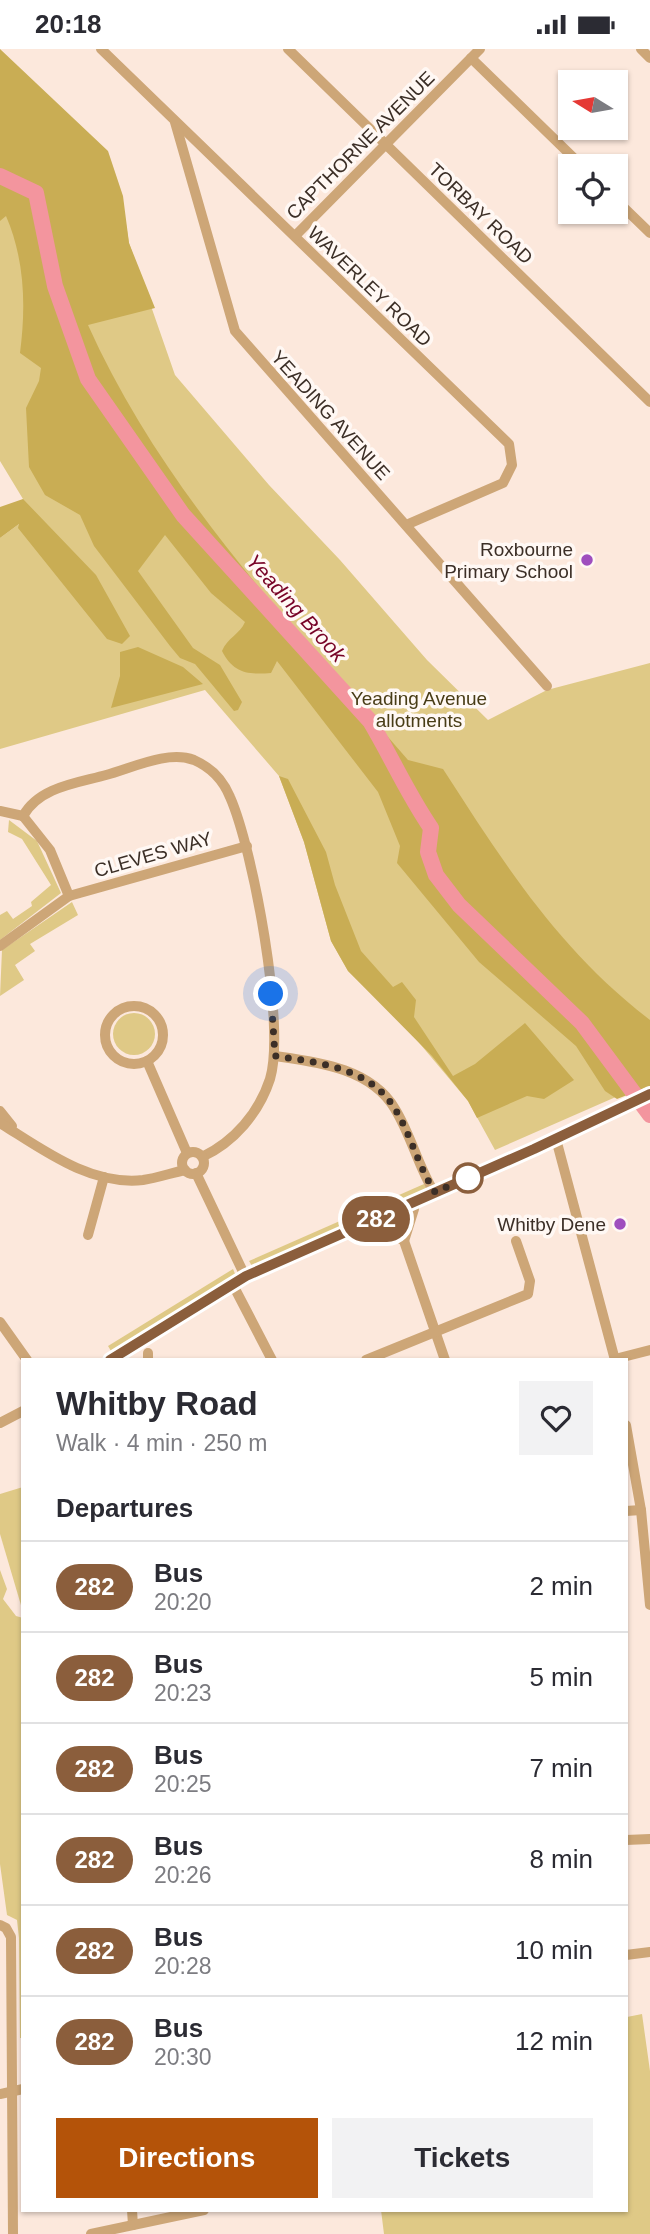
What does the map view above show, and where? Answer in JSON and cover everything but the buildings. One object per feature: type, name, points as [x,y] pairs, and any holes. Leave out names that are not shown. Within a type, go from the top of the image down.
[{"type":"street","name":"WAVERLEY ROAD","points":[[101,49],[509,444],[512,465],[503,483],[406,525]]},
{"type":"street","name":"TORBAY ROAD","points":[[288,49],[650,402]]},
{"type":"street","points":[[641,49],[650,58]]},
{"type":"street","name":"CAPTHORNE AVENUE","points":[[295,236],[472,53]]},
{"type":"street","points":[[472,53],[570,154]]},
{"type":"street","name":"YEADING AVENUE","points":[[175,121],[235,331],[547,686]]},
{"type":"street","points":[[186,163],[210,154]]},
{"type":"street","points":[[628,212],[650,233]]},
{"type":"street","points":[[23,816],[35,800],[59,788],[178,756],[210,769],[230,795],[247,846],[274,1012],[275,1056],[263,1098],[249,1118],[233,1138],[202,1157]]},
{"type":"street","points":[[0,811],[23,816],[50,850],[69,896],[0,946]]},
{"type":"street","name":"CLEVES WAY","points":[[69,896],[247,846]]},
{"type":"street","points":[[131,1006],[147,1009],[160,1022],[163,1040],[160,1048],[147,1061],[127,1063],[118,1058],[108,1046],[106,1028],[110,1019],[121,1009],[131,1006]]},
{"type":"street","points":[[275,1056],[348,1071],[383,1093],[395,1108],[435,1192]]},
{"type":"street","points":[[147,1061],[187,1153]]},
{"type":"street","points":[[116,1358],[246,1276],[555,1139],[643,1097]]},
{"type":"street","points":[[0,1111],[27,1139]]},
{"type":"street","points":[[0,1123],[76,1167],[104,1177],[142,1180],[203,1166],[202,1157],[197,1153],[187,1153]]},
{"type":"street","points":[[555,1139],[614,1358]]},
{"type":"street","points":[[187,1153],[182,1161],[190,1171],[246,1276]]},
{"type":"street","points":[[88,1235],[104,1177]]},
{"type":"street","points":[[412,1202],[414,1209],[404,1241],[444,1358]]},
{"type":"street","points":[[372,1220],[404,1241]]},
{"type":"street","points":[[371,1358],[528,1294],[530,1281],[516,1241]]},
{"type":"street","points":[[232,1283],[271,1358]]},
{"type":"street","points":[[0,1322],[26,1358]]},
{"type":"street","points":[[622,1358],[650,1350]]},
{"type":"street","points":[[0,1423],[21,1412]]},
{"type":"street","points":[[628,1436],[641,1510],[650,1605]]},
{"type":"street","points":[[628,1511],[641,1510]]},
{"type":"street","points":[[628,1840],[650,1839]]},
{"type":"street","points":[[5,1928],[13,2234]]},
{"type":"street","points":[[628,1955],[650,1952]]},
{"type":"street","points":[[132,2212],[132,2225]]},
{"type":"street","points":[[91,2234],[194,2212]]},
{"type":"green space","name":"Yeading Avenue allotments","points":[[0,52],[122,199],[129,243],[175,375],[269,485],[340,560],[427,660],[488,720],[547,690],[650,663],[650,1082],[495,1150],[468,1101],[405,1026],[348,971],[331,941],[304,842],[279,776],[205,690],[0,749],[0,538],[19,524],[23,499],[0,461]]},
{"type":"green space","points":[[9,820],[37,841],[61,893],[0,940],[0,915],[7,911],[13,919],[32,906],[31,902],[51,885],[22,839],[8,832]]},
{"type":"green space","points":[[72,902],[78,915],[30,944],[35,951],[15,965],[24,980],[0,996],[2,950]]},
{"type":"green space","points":[[134,1013],[149,1019],[155,1034],[149,1049],[134,1055],[119,1049],[113,1034],[119,1019]]},
{"type":"green space","points":[[424,1184],[427,1189],[252,1266],[249,1261]]},
{"type":"green space","points":[[233,1269],[236,1276],[111,1351],[108,1346]]},
{"type":"green space","points":[[21,1488],[21,1605],[0,1534],[0,1494]]},
{"type":"green space","points":[[0,1570],[7,1589],[3,1599],[16,1616],[21,1617],[21,2038],[17,1920],[7,1915],[0,1864]]},
{"type":"green space","points":[[642,2014],[650,2071],[650,2234],[384,2234],[381,2212],[628,2212],[628,2017]]},
{"type":"shaded area","points":[[0,49],[108,151],[123,196],[129,243],[155,308],[88,325],[118,386],[153,444],[232,554],[319,658],[408,760],[443,769],[511,872],[560,935],[617,993],[650,1020],[650,1086],[617,1099],[605,1091],[576,1046],[479,962],[397,863],[400,846],[378,792],[277,661],[271,673],[255,673],[236,668],[226,658],[222,651],[224,647],[245,622],[211,593],[165,535],[138,571],[193,648],[220,665],[242,702],[238,710],[234,711],[195,664],[180,658],[170,646],[94,546],[80,515],[45,495],[29,467],[26,408],[39,381],[41,368],[20,353],[23,301],[20,267],[6,216],[0,221]]},
{"type":"shaded area","points":[[23,499],[96,575],[130,636],[122,644],[107,639],[18,528],[19,524],[0,538],[0,507]]},
{"type":"shaded area","points":[[138,647],[183,667],[203,684],[111,708],[120,676],[120,652]]},
{"type":"shaded area","points":[[279,776],[288,779],[326,852],[335,885],[361,951],[393,987],[402,982],[416,1000],[414,1017],[453,1076],[475,1064],[525,1023],[574,1080],[544,1099],[527,1096],[477,1118],[468,1101],[432,1056],[348,971],[331,941],[304,842]]},
{"type":"waterway","name":"Yeading Brook","points":[[0,176],[36,193],[55,286],[88,379],[183,515],[370,721],[431,828],[428,852],[436,875],[459,905],[582,1023],[650,1115]]},
{"type":"bus line","name":"282","points":[[113,1358],[246,1276],[534,1149],[650,1094]]},
{"type":"place","name":"Roxbourne Primary School","points":[[587,560]]},
{"type":"place","name":"Whitby Dene","points":[[620,1224]]},
{"type":"route","points":[[271,994],[276,1034],[275,1056],[348,1071],[383,1093],[395,1108],[435,1192],[473,1176],[468,1178]]}]
